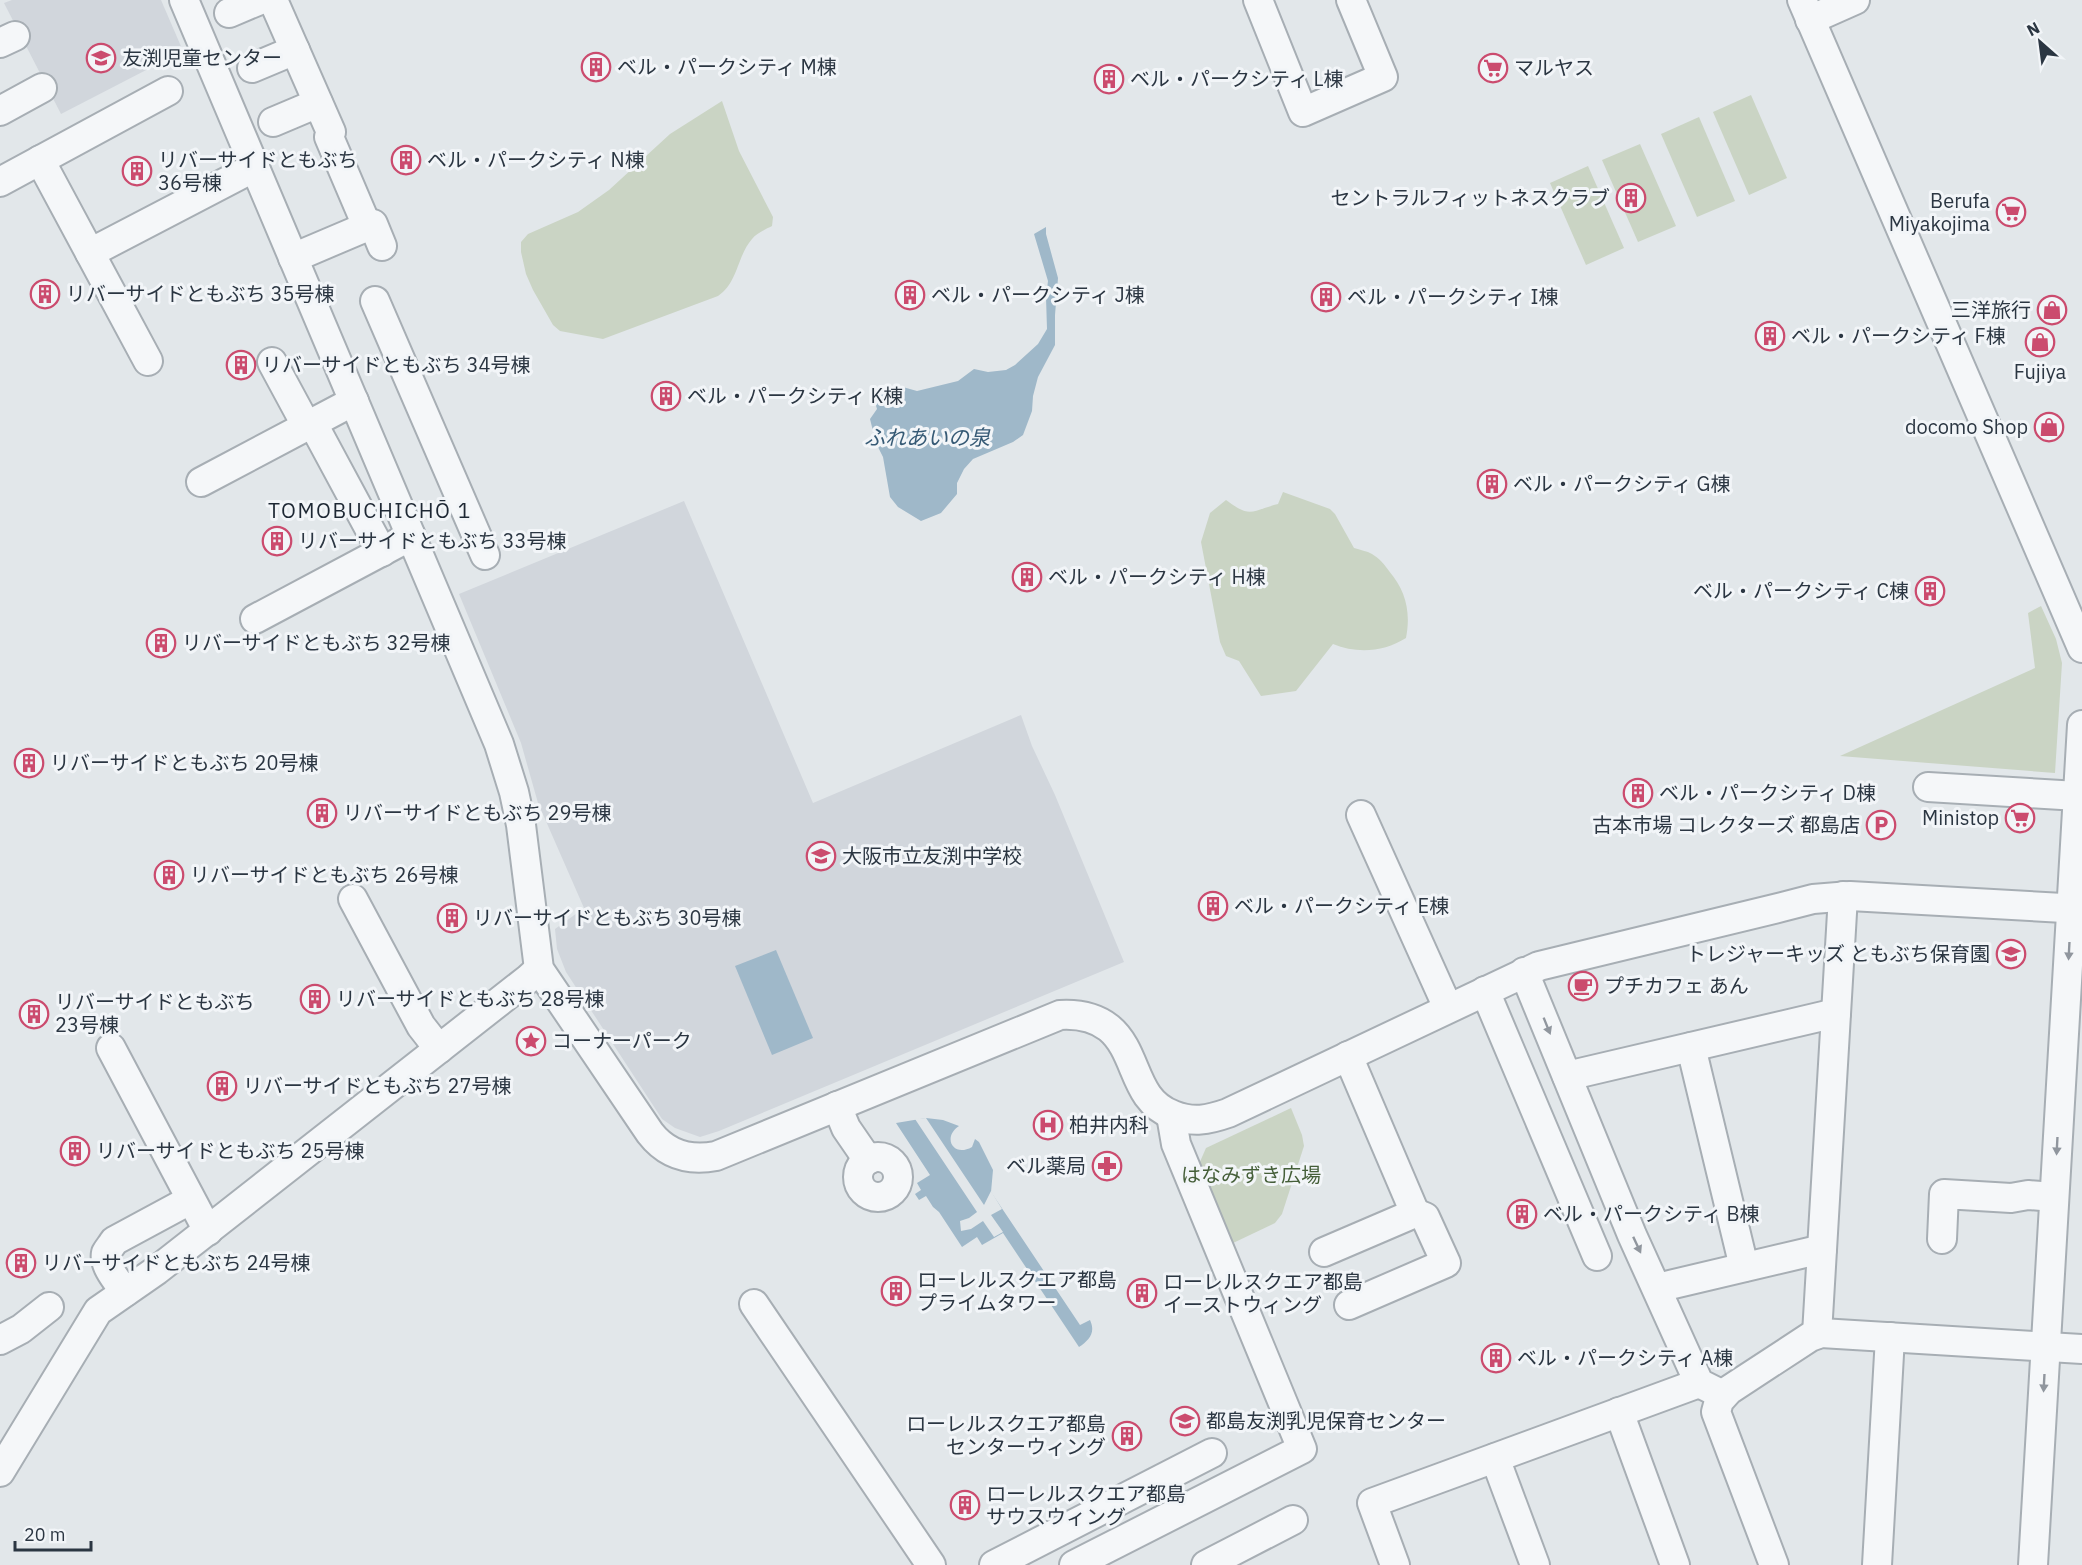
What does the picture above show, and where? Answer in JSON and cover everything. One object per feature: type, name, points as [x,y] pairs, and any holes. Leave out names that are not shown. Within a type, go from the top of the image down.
[{"type":"street","points":[[184,0],[507,765],[521,825],[539,969],[650,1133],[670,1152],[698,1158],[716,1156],[1060,1015],[1096,1020],[1107,1027],[1122,1043],[1140,1083],[1159,1109],[1193,1121],[1215,1118],[1539,966],[1803,902],[1843,896],[2077,908]]},
{"type":"street","points":[[229,13],[260,0]]},
{"type":"street","points":[[273,0],[331,132],[329,137],[375,236],[293,258]]},
{"type":"street","points":[[1258,0],[1303,112],[1383,77],[1351,0]]},
{"type":"street","points":[[1856,0],[1806,10],[2082,646]]},
{"type":"street","points":[[252,68],[295,50]]},
{"type":"street","points":[[0,111],[42,88]]},
{"type":"street","points":[[3,172],[40,160],[168,92]]},
{"type":"street","points":[[273,122],[318,103]]},
{"type":"street","points":[[40,160],[148,361]]},
{"type":"street","points":[[90,254],[255,166]]},
{"type":"street","points":[[375,301],[485,555]]},
{"type":"street","points":[[272,362],[382,552]]},
{"type":"street","points":[[201,482],[354,401]]},
{"type":"street","points":[[255,619],[411,536]]},
{"type":"street","points":[[2033,1565],[2054,1197],[2077,908],[2078,796],[2082,725]]},
{"type":"street","points":[[1928,786],[2078,796]]},
{"type":"street","points":[[1359,815],[1448,1008]]},
{"type":"street","points":[[1817,1334],[1843,896]]},
{"type":"street","points":[[353,899],[421,1026],[439,1049]]},
{"type":"street","points":[[5,1452],[98,1311],[207,1231],[539,969]]},
{"type":"street","points":[[1524,972],[1632,1236],[1711,1389],[1716,1412],[1774,1565]]},
{"type":"street","points":[[1485,991],[1597,1256]]},
{"type":"street","points":[[1567,1076],[1836,1013]]},
{"type":"street","points":[[1691,1047],[1743,1267]]},
{"type":"street","points":[[111,1048],[207,1231]]},
{"type":"street","points":[[1348,1056],[1415,1213]]},
{"type":"street","points":[[837,1106],[846,1128],[868,1160]]},
{"type":"street","points":[[1074,1565],[1302,1449],[1176,1144],[1172,1114]]},
{"type":"street","points":[[1942,1239],[1944,1194],[2011,1198],[2054,1197]]},
{"type":"street","points":[[125,1292],[106,1261],[108,1249],[114,1241],[190,1200]]},
{"type":"street","points":[[1324,1252],[1415,1213],[1425,1216],[1446,1263],[1349,1305]]},
{"type":"street","points":[[1657,1288],[1822,1249]]},
{"type":"street","points":[[754,1304],[931,1565]]},
{"type":"street","points":[[0,1340],[21,1329],[49,1307]]},
{"type":"street","points":[[1395,1565],[1372,1503],[1619,1412],[1711,1389],[1817,1334],[2082,1349]]},
{"type":"street","points":[[1877,1565],[1890,1337]]},
{"type":"street","points":[[1619,1412],[1676,1565]]},
{"type":"street","points":[[994,1565],[1204,1457],[1214,1494]]},
{"type":"street","points":[[1495,1458],[1535,1565]]},
{"type":"street","points":[[1206,1565],[1293,1520]]},
{"type":"shaded area","name":"友渕児童センター","points":[[12,0],[161,0],[183,51],[61,114],[4,3]]},
{"type":"shaded area","name":"大阪市立友渕中学校","points":[[684,501],[813,803],[1021,715],[1124,962],[719,1131],[700,1137],[675,1128],[662,1119],[566,972],[557,949],[555,929],[584,908],[538,803],[521,743],[459,594]]},
{"type":"green space","points":[[1751,95],[1787,178],[1749,195],[1713,112]]},
{"type":"green space","points":[[722,101],[739,151],[773,217],[772,226],[752,239],[743,253],[730,284],[718,296],[603,339],[560,331],[553,325],[533,290],[526,274],[521,242],[528,234],[578,212],[609,190],[670,134]]},
{"type":"green space","points":[[1699,117],[1735,201],[1697,217],[1661,134]]},
{"type":"green space","points":[[1640,144],[1676,226],[1638,242],[1602,160]]},
{"type":"green space","points":[[1588,166],[1624,248],[1586,265],[1550,183]]},
{"type":"green space","points":[[1283,492],[1330,509],[1354,548],[1370,553],[1382,562],[1400,586],[1406,602],[1408,619],[1406,638],[1380,649],[1370,650],[1351,649],[1333,644],[1296,691],[1261,696],[1239,661],[1226,656],[1220,642],[1201,542],[1210,513],[1226,500],[1241,510],[1251,512],[1278,504]]},
{"type":"green space","points":[[2041,606],[2056,639],[2062,663],[2055,773],[1840,756],[2035,668],[2028,613]]},
{"type":"green space","name":"はなみずき広場","points":[[1291,1108],[1304,1146],[1282,1214],[1275,1223],[1231,1244],[1199,1164],[1206,1148]]},
{"type":"water","name":"ふれあいの泉","points":[[1046,227],[1058,278],[1055,345],[1038,377],[1032,411],[1023,435],[1013,442],[973,459],[964,469],[957,483],[957,494],[941,513],[921,521],[898,507],[890,497],[883,457],[876,443],[870,419],[877,409],[874,399],[899,386],[917,391],[958,381],[974,369],[988,372],[1006,370],[1038,344],[1047,329],[1048,281],[1034,234]]},
{"type":"water","points":[[776,950],[813,1038],[772,1055],[735,966]]},
{"type":"water","points":[[926,1118],[943,1120],[959,1126],[951,1135],[952,1145],[955,1148],[965,1150],[972,1147],[975,1139],[979,1142],[993,1170],[991,1192],[1080,1325],[1090,1320],[1092,1332],[1086,1342],[1079,1347],[1003,1233],[982,1245],[977,1237],[962,1247],[926,1196],[919,1200],[915,1194],[921,1190],[917,1183],[930,1175],[896,1123]]},
{"type":"pier","points":[[926,1118],[984,1205],[991,1191],[1002,1209],[991,1215],[1003,1232],[994,1237],[983,1221],[971,1229],[961,1231],[960,1221],[977,1212],[915,1119]]},
{"type":"place","name":"友渕児童センター","points":[[101,58]]},
{"type":"place","name":"ベル・パークシティ M棟","points":[[596,67]]},
{"type":"place","name":"マルヤス","points":[[1493,68]]},
{"type":"place","name":"ベル・パークシティ L棟","points":[[1109,79]]},
{"type":"place","name":"ベル・パークシティ N棟","points":[[406,160]]},
{"type":"place","name":"リバーサイドともぶち 36号棟","points":[[137,171]]},
{"type":"place","name":"セントラルフィットネスクラブ","points":[[1631,198]]},
{"type":"place","name":"Berufa Miyakojima","points":[[2011,212]]},
{"type":"place","name":"リバーサイドともぶち 35号棟","points":[[45,294]]},
{"type":"place","name":"ベル・パークシティ J棟","points":[[910,295]]},
{"type":"place","name":"ベル・パークシティ I棟","points":[[1326,297]]},
{"type":"place","name":"三洋旅行","points":[[2052,310]]},
{"type":"place","name":"ベル・パークシティ F棟","points":[[1770,336]]},
{"type":"place","name":"Fujiya","points":[[2040,342]]},
{"type":"place","name":"リバーサイドともぶち 34号棟","points":[[241,365]]},
{"type":"place","name":"ベル・パークシティ K棟","points":[[666,396]]},
{"type":"place","name":"docomo Shop","points":[[2049,427]]},
{"type":"place","name":"ベル・パークシティ G棟","points":[[1492,484]]},
{"type":"place","name":"リバーサイドともぶち 33号棟","points":[[277,541]]},
{"type":"place","name":"ベル・パークシティ H棟","points":[[1027,577]]},
{"type":"place","name":"ベル・パークシティ C棟","points":[[1930,591]]},
{"type":"place","name":"リバーサイドともぶち 32号棟","points":[[161,643]]},
{"type":"place","name":"リバーサイドともぶち 20号棟","points":[[29,763]]},
{"type":"place","name":"ベル・パークシティ D棟","points":[[1638,793]]},
{"type":"place","name":"リバーサイドともぶち 29号棟","points":[[322,813]]},
{"type":"place","name":"Ministop","points":[[2020,818]]},
{"type":"place","name":"古本市場 コレクターズ 都島店","points":[[1881,825]]},
{"type":"place","name":"大阪市立友渕中学校","points":[[821,856]]},
{"type":"place","name":"リバーサイドともぶち 26号棟","points":[[169,875]]},
{"type":"place","name":"ベル・パークシティ E棟","points":[[1213,906]]},
{"type":"place","name":"リバーサイドともぶち 30号棟","points":[[452,918]]},
{"type":"place","name":"トレジャーキッズ ともぶち保育園","points":[[2011,954]]},
{"type":"place","name":"プチカフェ あん","points":[[1583,986]]},
{"type":"place","name":"リバーサイドともぶち 28号棟","points":[[315,999]]},
{"type":"place","name":"リバーサイドともぶち 23号棟","points":[[34,1014]]},
{"type":"place","name":"コーナーパーク","points":[[531,1041]]},
{"type":"place","name":"リバーサイドともぶち 27号棟","points":[[222,1086]]},
{"type":"place","name":"柏井内科","points":[[1048,1125]]},
{"type":"place","name":"リバーサイドともぶち 25号棟","points":[[75,1151]]},
{"type":"place","name":"ベル薬局","points":[[1107,1166]]},
{"type":"place","name":"ベル・パークシティ B棟","points":[[1522,1214]]},
{"type":"place","name":"リバーサイドともぶち 24号棟","points":[[21,1263]]},
{"type":"place","name":"ローレルスクエア都島 プライムタワー","points":[[896,1291]]},
{"type":"place","name":"ローレルスクエア都島 イーストウィング","points":[[1142,1293]]},
{"type":"place","name":"ベル・パークシティ A棟","points":[[1496,1358]]},
{"type":"place","name":"都島友渕乳児保育センター","points":[[1185,1421]]},
{"type":"place","name":"ローレルスクエア都島 センターウィング","points":[[1127,1436]]},
{"type":"place","name":"ローレルスクエア都島 サウスウィング","points":[[965,1505]]},
{"type":"district","name":"TOMOBUCHICHŌ 1","points":[[370,511]]}]
